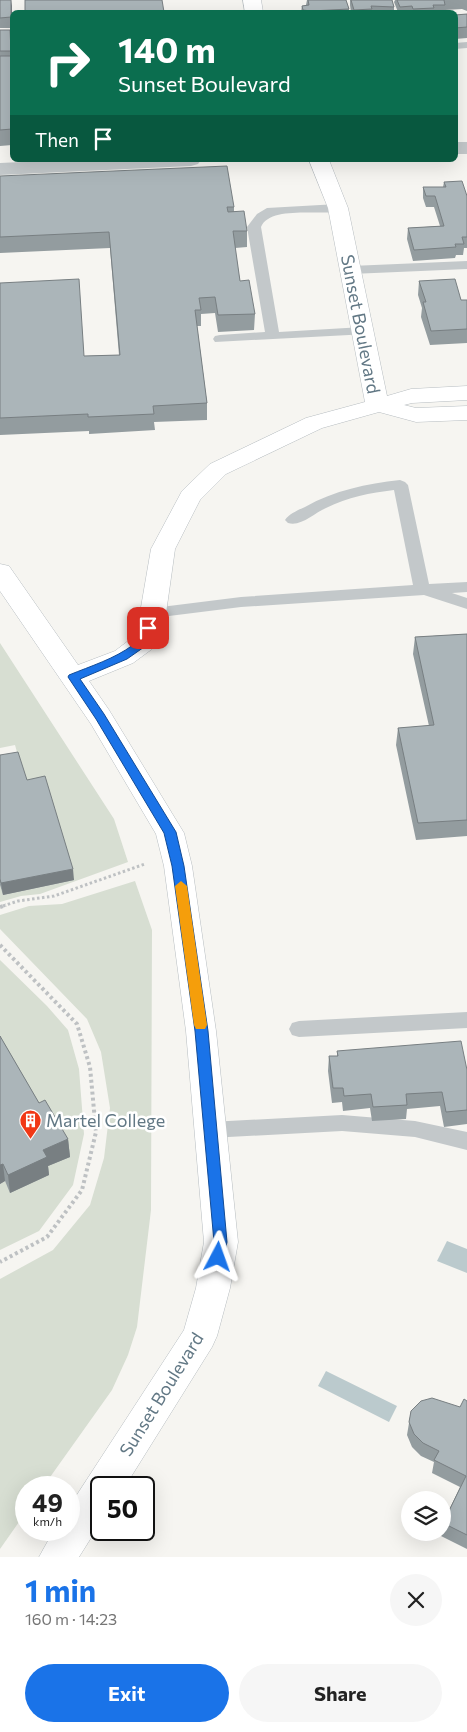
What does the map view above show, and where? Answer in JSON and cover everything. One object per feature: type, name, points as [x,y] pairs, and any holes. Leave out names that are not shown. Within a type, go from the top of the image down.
[{"type":"street","points":[[0,168],[143,162]]},
{"type":"street","name":"Sunset Boulevard","points":[[110,1476],[200,1336],[213,1288],[220,1242],[201,1031],[178,866],[170,832],[100,717],[73,677],[124,657],[144,642],[153,613],[163,548],[190,496],[218,469],[314,423],[377,404],[338,208],[320,162]]},
{"type":"street","points":[[377,404],[411,396],[467,393]]},
{"type":"street","points":[[377,404],[416,415],[467,413]]},
{"type":"street","points":[[0,572],[73,677]]},
{"type":"street","name":"Sunset Boulevard","points":[[58,1557],[90,1508]]},
{"type":"lane","points":[[273,336],[254,226],[257,220],[262,215],[272,211],[338,208]]},
{"type":"lane","points":[[351,270],[467,265]]},
{"type":"lane","points":[[220,339],[363,331]]},
{"type":"lane","points":[[293,520],[317,505],[344,493],[367,488],[400,485],[422,589]]},
{"type":"lane","points":[[153,613],[241,602],[467,586]]},
{"type":"lane","points":[[422,589],[467,604]]},
{"type":"lane","points":[[299,1029],[467,1020]]},
{"type":"lane","points":[[210,1130],[342,1123],[415,1129],[467,1140]]},
{"type":"path","points":[[0,907],[18,901],[54,896],[145,864]]},
{"type":"path","points":[[0,945],[77,1024],[90,1067],[96,1132],[82,1190],[65,1214],[47,1238],[0,1262]]},
{"type":"shaded area","points":[[0,643],[114,819],[128,862],[40,894],[21,896],[0,902],[0,885],[3,895],[73,880],[28,792],[15,745],[0,748]]},
{"type":"shaded area","points":[[135,881],[152,930],[151,1210],[137,1327],[128,1355],[112,1390],[51,1476],[15,1476],[15,1528],[0,1549],[0,1279],[53,1250],[90,1205],[104,1158],[110,1108],[101,1052],[87,1019],[0,929],[0,915],[29,906],[62,904]]},
{"type":"shaded area","points":[[0,960],[47,1006],[68,1030],[79,1069],[84,1134],[73,1185],[39,1231],[0,1250],[0,1184],[5,1181],[11,1192],[49,1175],[0,1050]]},
{"type":"shaded area","points":[[447,1241],[467,1249],[467,1273],[437,1261]]},
{"type":"shaded area","points":[[326,1371],[397,1406],[389,1422],[318,1386]]},
{"type":"building","points":[[0,0],[11,0],[10,17],[0,18]]},
{"type":"building","points":[[25,0],[162,0],[164,10],[25,10]]},
{"type":"building","points":[[308,0],[346,0],[349,9],[303,10],[302,6],[309,5]]},
{"type":"building","points":[[351,0],[392,0],[394,7],[371,6],[372,9],[354,10]]},
{"type":"building","points":[[397,0],[444,0],[445,5],[433,5],[434,8],[413,9],[412,6],[400,7]]},
{"type":"building","points":[[467,14],[467,27],[458,28],[458,15]]},
{"type":"building","points":[[0,30],[10,30],[10,51],[0,51]]},
{"type":"building","points":[[0,56],[10,56],[10,129],[0,130]]},
{"type":"building","points":[[227,166],[234,207],[227,207],[228,212],[244,211],[247,231],[233,231],[240,281],[249,280],[255,314],[218,315],[215,297],[199,298],[201,310],[195,310],[207,403],[153,406],[154,414],[88,417],[88,414],[0,418],[0,283],[79,279],[84,356],[120,355],[109,232],[0,237],[0,176]]},
{"type":"building","points":[[462,181],[467,196],[467,237],[462,237],[464,244],[455,244],[456,247],[414,250],[408,228],[444,226],[435,196],[426,196],[423,187],[446,187],[444,182]]},
{"type":"building","points":[[455,279],[461,300],[467,300],[467,329],[431,331],[423,302],[426,302],[419,281]]},
{"type":"building","points":[[467,634],[467,820],[418,823],[398,728],[434,725],[415,637]]},
{"type":"building","points":[[18,752],[27,780],[45,776],[73,869],[1,883],[0,755]]},
{"type":"building","name":"Martel College","points":[[0,1036],[39,1103],[45,1100],[68,1139],[43,1150],[47,1157],[8,1175],[3,1164],[0,1165]]},
{"type":"building","points":[[461,1041],[467,1070],[467,1110],[446,1112],[442,1092],[406,1094],[407,1105],[373,1107],[371,1094],[344,1096],[343,1088],[333,1088],[329,1056],[338,1056],[337,1051]]},
{"type":"building","points":[[432,1398],[460,1407],[464,1399],[467,1401],[467,1535],[451,1527],[451,1507],[466,1476],[434,1460],[439,1451],[423,1443],[414,1434],[409,1422],[411,1411],[421,1401]]},
{"type":"slow traffic","points":[[181,886],[201,1025]]},
{"type":"place","name":"Martel College","points":[[30,1139]]},
{"type":"route","points":[[148,628],[144,642],[124,657],[73,677],[100,717],[170,832],[178,866],[201,1031],[220,1242],[218,1257]]}]
